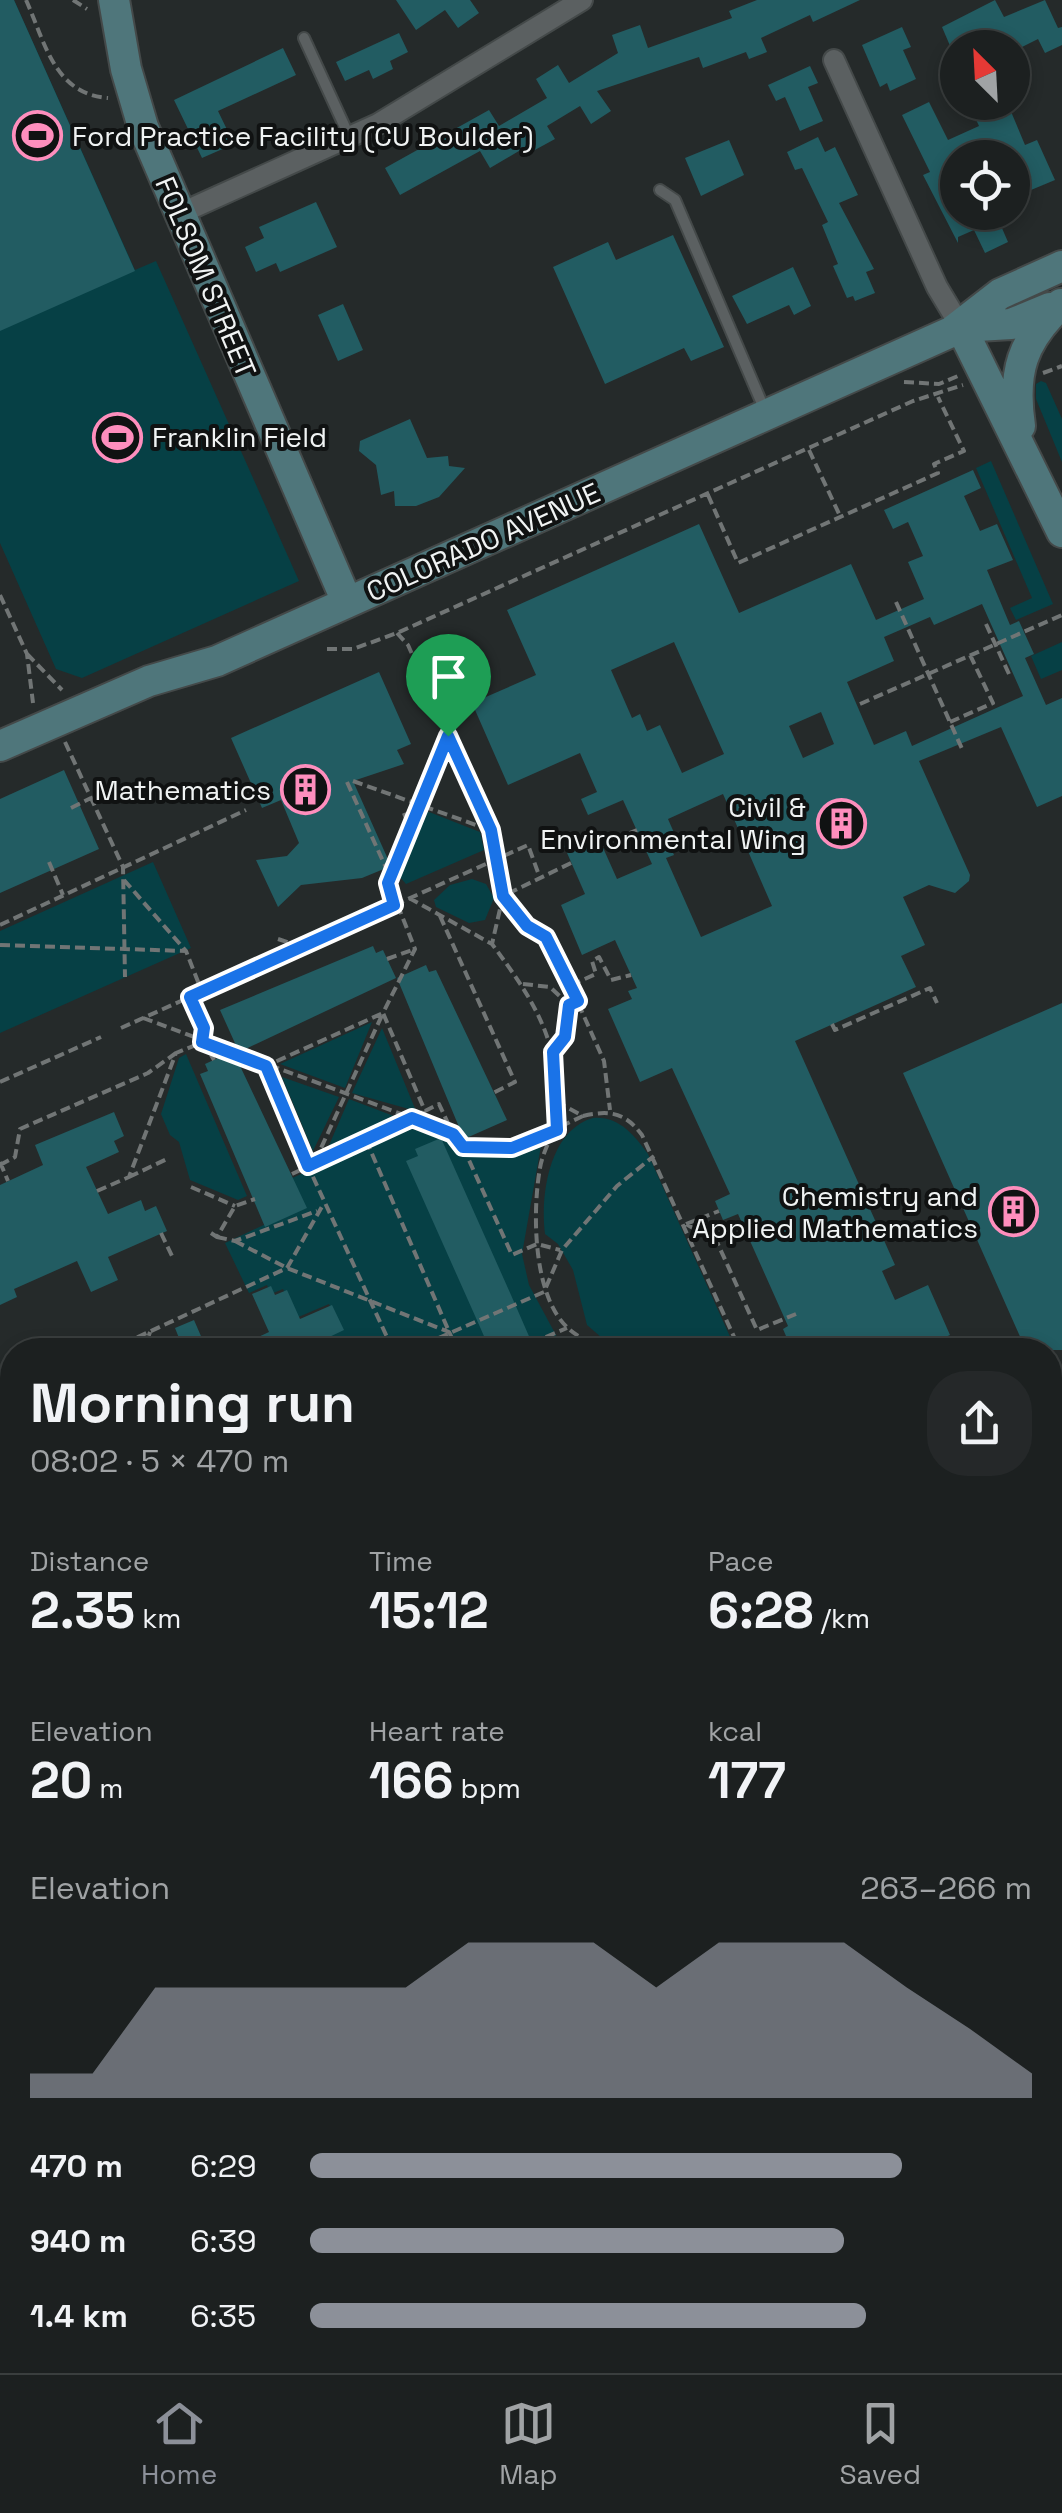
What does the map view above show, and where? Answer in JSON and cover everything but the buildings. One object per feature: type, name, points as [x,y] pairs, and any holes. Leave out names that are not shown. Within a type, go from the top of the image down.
[{"type":"main road","name":"FOLSOM STREET","points":[[100,4],[126,69],[142,127],[346,602]]},
{"type":"main road","name":"COLORADO AVENUE","points":[[0,746],[149,681],[217,661],[961,327],[1000,294],[1062,266]]},
{"type":"main road","name":"COLORADO AVENUE","points":[[961,327],[1011,324],[1061,304]]},
{"type":"main road","points":[[1024,450],[1017,368],[1030,335],[1061,304]]},
{"type":"main road","points":[[961,327],[1062,532]]},
{"type":"street","points":[[179,214],[350,137],[450,83],[582,0]]},
{"type":"street","points":[[834,60],[938,287],[961,327]]},
{"type":"lane","points":[[304,38],[350,137]]},
{"type":"lane","points":[[660,190],[675,200],[767,414]]},
{"type":"path","points":[[26,0],[59,74],[78,92],[108,98]]},
{"type":"path","points":[[73,0],[100,4]]},
{"type":"path","points":[[1033,372],[1044,373],[1062,366]]},
{"type":"path","points":[[946,381],[964,374]]},
{"type":"path","points":[[327,649],[353,649],[397,633],[912,401],[938,396],[966,384]]},
{"type":"path","points":[[708,495],[738,563],[938,473],[934,464],[964,451],[938,396]]},
{"type":"path","points":[[810,450],[840,518]]},
{"type":"path","points":[[0,594],[27,654],[33,703]]},
{"type":"path","points":[[896,602],[963,750]]},
{"type":"path","points":[[860,704],[1062,615]]},
{"type":"path","points":[[986,624],[1009,674]]},
{"type":"path","points":[[397,633],[408,645],[491,830],[492,858],[503,896],[527,926],[546,937],[578,1001],[604,1062],[610,1110]]},
{"type":"path","points":[[27,654],[62,690]]},
{"type":"path","points":[[950,722],[993,704],[970,655]]},
{"type":"path","points":[[414,949],[388,883],[448,736]]},
{"type":"path","points":[[64,742],[123,867],[125,978]]},
{"type":"path","points":[[404,813],[409,826],[396,866],[387,870],[350,782],[491,830]]},
{"type":"path","points":[[70,808],[91,798]]},
{"type":"path","points":[[0,925],[246,810]]},
{"type":"path","points":[[602,845],[637,830]]},
{"type":"path","points":[[120,1028],[528,844],[540,878]]},
{"type":"path","points":[[49,862],[63,895]]},
{"type":"path","points":[[503,896],[571,863]]},
{"type":"path","points":[[124,880],[186,951],[202,992]]},
{"type":"path","points":[[492,944],[503,896]]},
{"type":"path","points":[[409,898],[492,944],[536,1005],[553,1052],[559,1103],[557,1130],[540,1167],[537,1244],[544,1292],[567,1328],[583,1338]]},
{"type":"path","points":[[440,916],[515,1082],[491,1094]]},
{"type":"path","points":[[278,939],[302,947]]},
{"type":"path","points":[[0,945],[186,951]]},
{"type":"path","points":[[387,959],[414,949]]},
{"type":"path","points":[[308,1166],[347,1094],[414,949]]},
{"type":"path","points":[[570,985],[596,974],[592,960],[599,957],[611,980],[631,974]]},
{"type":"path","points":[[523,984],[550,987],[569,1005]]},
{"type":"path","points":[[832,1024],[835,1030],[930,988],[937,1003]]},
{"type":"path","points":[[190,997],[204,1028],[202,1042],[214,1060]]},
{"type":"path","points":[[569,1005],[578,1001]]},
{"type":"path","points":[[553,1052],[565,1037],[569,1005]]},
{"type":"path","points":[[266,1066],[383,1013]]},
{"type":"path","points":[[383,1013],[425,1111]]},
{"type":"path","points":[[143,1018],[453,1134]]},
{"type":"path","points":[[0,1082],[101,1037]]},
{"type":"path","points":[[8,1181],[0,1164],[14,1157],[20,1129],[148,1074],[176,1053],[202,1042]]},
{"type":"path","points":[[129,1176],[176,1053]]},
{"type":"path","points":[[266,1066],[322,1205],[387,1338]]},
{"type":"path","points":[[559,1103],[583,1116]]},
{"type":"path","points":[[292,1174],[440,1104],[512,1255],[537,1244],[562,1250]]},
{"type":"path","points":[[463,1147],[512,1148],[583,1116],[610,1110],[633,1122],[654,1156],[735,1338]]},
{"type":"path","points":[[366,1140],[452,1338]]},
{"type":"path","points":[[436,1338],[544,1292],[562,1250],[617,1186],[654,1156]]},
{"type":"path","points":[[97,1191],[167,1159]]},
{"type":"path","points":[[191,1187],[235,1206]]},
{"type":"path","points":[[255,1198],[235,1206],[214,1235],[370,1303],[449,1332]]},
{"type":"path","points":[[235,1241],[322,1205]]},
{"type":"path","points":[[137,1338],[287,1268],[322,1205]]},
{"type":"path","points":[[686,1224],[719,1211]]},
{"type":"path","points":[[686,1224],[717,1242],[758,1330],[796,1314]]},
{"type":"path","points":[[162,1233],[174,1260]]},
{"type":"path","points":[[544,1338],[567,1328]]},
{"type":"path","points":[[148,1338],[150,1332]]},
{"type":"path","points":[[447,1338],[449,1332]]},
{"type":"shaded area","name":"Franklin Field","points":[[0,0],[14,0],[135,270],[156,261],[299,581],[82,678],[56,669],[0,543]]},
{"type":"shaded area","points":[[1046,383],[1062,419],[1062,462],[1036,399],[1036,384]]},
{"type":"shaded area","points":[[991,461],[1053,604],[1016,620],[1010,608],[1032,598],[976,468]]},
{"type":"shaded area","points":[[1062,642],[1062,670],[1041,679],[1031,656]]},
{"type":"shaded area","points":[[424,810],[480,832],[484,850],[406,884],[399,876]]},
{"type":"shaded area","points":[[153,862],[191,948],[0,1033],[0,931]]},
{"type":"shaded area","points":[[472,879],[486,884],[494,898],[485,920],[469,923],[436,907],[434,900],[450,885]]},
{"type":"shaded area","points":[[372,1022],[345,1088],[280,1064]]},
{"type":"shaded area","points":[[382,1028],[416,1111],[352,1093]]},
{"type":"shaded area","points":[[186,1054],[247,1196],[238,1200],[190,1180],[179,1142],[170,1135],[161,1114],[179,1058]]},
{"type":"shaded area","points":[[282,1077],[339,1097],[313,1151]]},
{"type":"shaded area","points":[[349,1099],[399,1118],[327,1150]]},
{"type":"shaded area","points":[[593,1118],[611,1120],[631,1134],[648,1154],[731,1338],[602,1338],[587,1325],[573,1270],[558,1244],[545,1234],[544,1219],[551,1166],[566,1136]]},
{"type":"shaded area","points":[[407,1127],[473,1150],[506,1152],[542,1140],[522,1254],[529,1285],[558,1338],[319,1338],[340,1329],[329,1304],[296,1318],[283,1289],[271,1294],[267,1285],[249,1293],[225,1243],[302,1207],[290,1179]]},
{"type":"place","name":"Ford Practice Facility (CU Boulder)","points":[[37,136]]},
{"type":"place","name":"Franklin Field","points":[[117,437]]},
{"type":"place","name":"Mathematics","points":[[306,790]]},
{"type":"place","name":"Civil & Environmental Wing","points":[[841,823]]},
{"type":"place","name":"Chemistry and Applied Mathematics","points":[[1013,1212]]},
{"type":"route","points":[[448,736],[491,830],[492,858],[503,896],[527,926],[546,937],[578,1001],[569,1005],[565,1037],[553,1052],[559,1103],[557,1130],[512,1148],[463,1147],[453,1134],[412,1118],[308,1166],[266,1066],[202,1042],[204,1028],[190,997],[394,905],[388,883],[448,736]]}]
